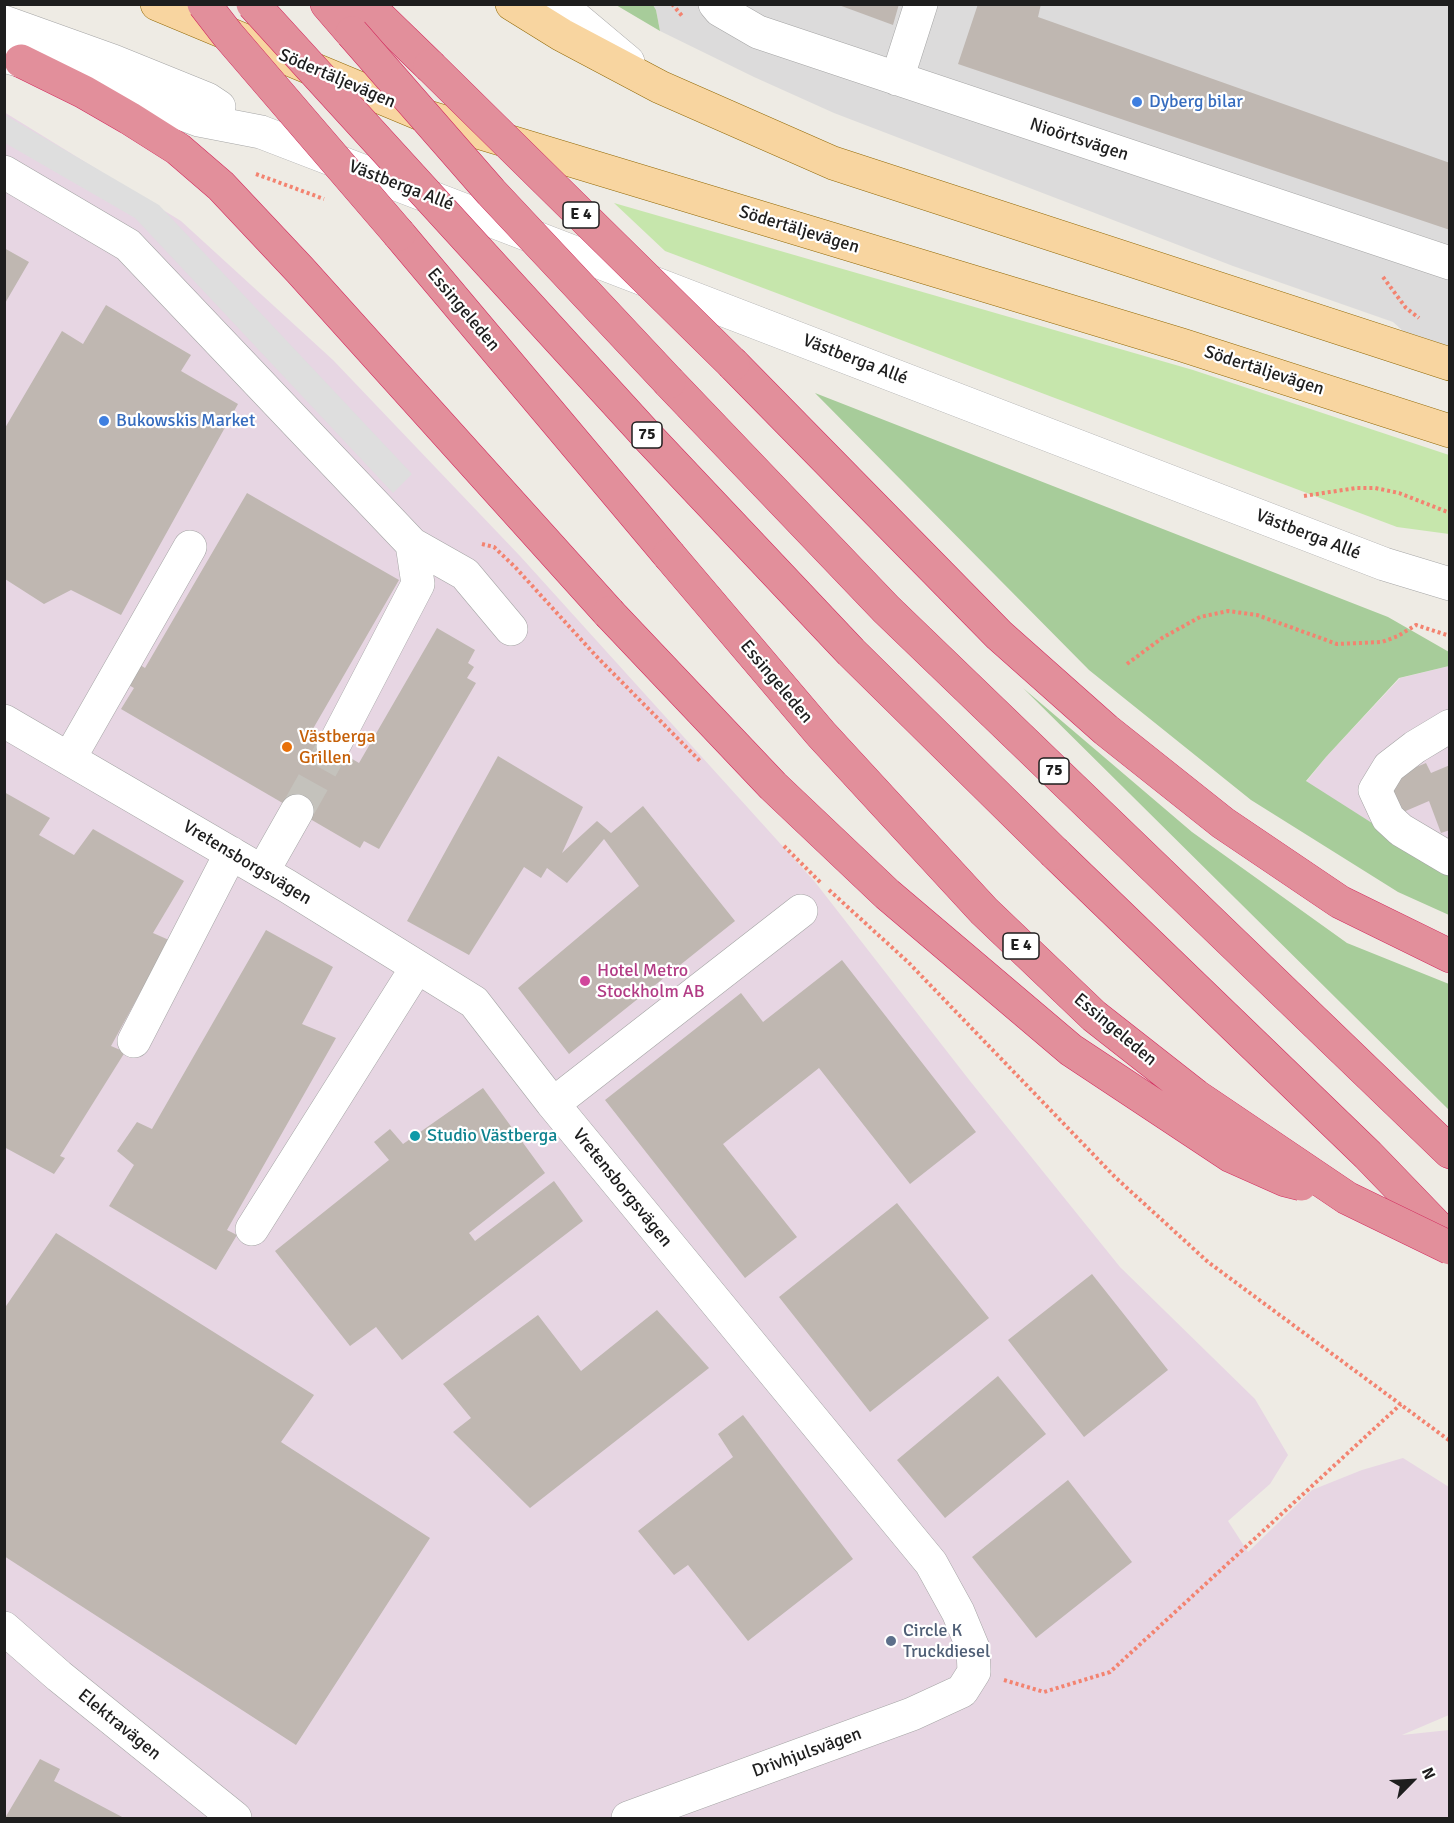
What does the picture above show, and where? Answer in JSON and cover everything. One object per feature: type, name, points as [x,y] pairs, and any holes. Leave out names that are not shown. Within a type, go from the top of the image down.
[{"type":"highway","name":"Essingeleden","points":[[204,4],[844,759],[984,911],[1094,1016],[1196,1096],[1347,1198],[1449,1248]]},
{"type":"highway","name":"75","points":[[252,4],[650,438],[835,635],[1055,853],[1360,1146],[1449,1240]]},
{"type":"highway","name":"75","points":[[327,4],[359,19],[491,192],[886,609],[1449,1152]]},
{"type":"highway","name":"E 4","points":[[359,19],[430,66],[733,364],[999,635],[1106,730],[1223,823],[1340,902],[1449,956]]},
{"type":"highway","points":[[13,58],[84,92],[129,118],[178,149],[221,186],[316,287],[609,614],[773,786],[887,894],[1071,1050],[1231,1156],[1285,1180],[1347,1198]]},
{"type":"main road","name":"Södertäljevägen","points":[[157,4],[428,117],[1182,345],[1449,431]]},
{"type":"main road","points":[[512,4],[562,35],[660,87],[833,163],[1449,364]]},
{"type":"street","points":[[559,4],[660,87]]},
{"type":"street","name":"Nioörtsvägen","points":[[714,4],[720,10],[758,32],[1449,263]]},
{"type":"street","points":[[897,79],[921,4]]},
{"type":"street","name":"Västberga Allé","points":[[4,22],[113,61],[207,99],[261,132]]},
{"type":"street","name":"Västberga Allé","points":[[13,58],[103,84],[199,120],[261,132],[1384,564],[1449,584]]},
{"type":"street","points":[[4,172],[128,245],[412,544],[465,574],[511,629]]},
{"type":"street","points":[[333,747],[418,584],[412,544]]},
{"type":"street","points":[[69,759],[190,548]]},
{"type":"street","name":"Vretensborgsvägen","points":[[4,722],[262,871],[474,1002],[553,1104],[931,1563],[958,1612],[973,1648],[974,1672]]},
{"type":"street","points":[[1449,726],[1415,747],[1389,767],[1375,790],[1388,818],[1401,830],[1449,859]]},
{"type":"street","points":[[262,871],[297,811]]},
{"type":"street","points":[[134,1041],[231,853]]},
{"type":"street","points":[[553,1104],[801,911]]},
{"type":"street","points":[[252,1229],[417,967]]},
{"type":"street","name":"Elektravägen","points":[[4,1628],[59,1676],[235,1818]]},
{"type":"street","name":"Drivhjulsvägen","points":[[628,1818],[912,1714],[962,1691],[974,1672]]},
{"type":"path","points":[[1377,269],[1406,308],[1424,322]]},
{"type":"path","points":[[471,542],[494,548],[515,567],[597,657],[703,764]]},
{"type":"path","points":[[1127,664],[1162,638],[1200,617],[1228,610],[1257,615],[1337,644],[1382,642],[1398,636],[1416,624],[1449,636]]},
{"type":"path","points":[[777,839],[826,888],[908,962],[1115,1177],[1208,1262],[1449,1441]]},
{"type":"path","points":[[974,1672],[1044,1692],[1110,1672],[1401,1404]]},
{"type":"shaded area","points":[[653,5],[1449,5],[1449,346],[1403,331],[1393,322],[1233,266],[834,113],[660,31]]},
{"type":"shaded area","points":[[4,112],[181,221],[333,360],[520,556],[815,882],[970,1081],[1120,1267],[1255,1399],[1288,1455],[1270,1484],[1228,1521],[1248,1552],[1312,1490],[1362,1470],[1403,1458],[1449,1487],[1449,1715],[1402,1735],[1449,1730],[1449,1818],[5,1818]]},
{"type":"shaded area","points":[[5,115],[159,205],[412,474],[393,493],[135,218],[5,143]]},
{"type":"shaded area","points":[[1449,666],[1449,872],[1306,782],[1326,757],[1400,678]]},
{"type":"green space","points":[[616,5],[653,5],[660,31]]},
{"type":"green space","points":[[614,203],[1193,370],[1449,455],[1449,534],[1397,527],[665,251]]},
{"type":"green space","points":[[815,393],[1388,617],[1449,652],[1449,666],[1399,678],[1306,781],[1449,872],[1449,915],[1398,892],[1251,800],[1089,670]]},
{"type":"green space","points":[[1023,688],[1192,832],[1347,943],[1449,984],[1449,1110]]},
{"type":"building","points":[[836,4],[899,4],[893,25]]},
{"type":"building","points":[[978,4],[1041,4],[1038,17],[1450,163],[1450,230],[958,64]]},
{"type":"building","points":[[4,248],[29,262],[4,305]]},
{"type":"building","points":[[106,305],[191,355],[181,371],[238,404],[121,615],[71,590],[44,604],[5,579],[5,428],[62,331],[83,344]]},
{"type":"building","points":[[247,493],[399,580],[310,734],[359,763],[437,628],[475,650],[468,663],[474,667],[467,678],[476,683],[379,849],[364,841],[360,848],[121,709],[134,688],[125,683],[137,663],[145,668]]},
{"type":"building","points":[[498,756],[583,807],[562,853],[597,821],[611,833],[643,806],[735,921],[569,1054],[518,988],[639,886],[604,839],[567,883],[547,868],[541,878],[524,867],[469,955],[407,921]]},
{"type":"building","points":[[1426,763],[1431,773],[1450,765],[1450,830],[1441,833],[1429,801],[1401,813],[1387,779]]},
{"type":"building","points":[[4,792],[50,818],[39,835],[74,855],[93,829],[184,881],[153,933],[169,940],[111,1046],[125,1052],[60,1156],[65,1158],[54,1174],[4,1147]]},
{"type":"building","points":[[266,930],[333,967],[302,1024],[336,1038],[227,1230],[237,1235],[216,1270],[109,1206],[134,1165],[117,1151],[137,1122],[152,1129]]},
{"type":"building","points":[[842,960],[976,1132],[910,1184],[819,1068],[723,1144],[797,1237],[745,1278],[605,1100],[741,993],[763,1022]]},
{"type":"building","points":[[483,1088],[545,1173],[469,1233],[475,1241],[554,1181],[583,1221],[402,1360],[376,1327],[350,1346],[275,1251],[389,1160],[374,1142],[390,1129],[403,1144]]},
{"type":"building","points":[[897,1203],[989,1318],[870,1412],[779,1297]]},
{"type":"building","points":[[56,1233],[314,1395],[281,1442],[430,1538],[296,1745],[4,1556],[4,1309]]},
{"type":"building","points":[[1092,1274],[1168,1370],[1084,1437],[1008,1340]]},
{"type":"building","points":[[657,1310],[709,1368],[530,1508],[453,1432],[471,1418],[443,1384],[538,1315],[581,1371]]},
{"type":"building","points":[[998,1376],[1046,1434],[945,1518],[897,1460]]},
{"type":"building","points":[[743,1415],[853,1559],[748,1641],[688,1565],[674,1575],[638,1531],[733,1457],[718,1434]]},
{"type":"building","points":[[1068,1480],[1132,1562],[1036,1638],[972,1557]]},
{"type":"building","points":[[40,1759],[60,1769],[54,1781],[124,1818],[5,1818]]},
{"type":"tunnel","points":[[297,811],[333,747]]},
{"type":"place","name":"Dyberg bilar","points":[[1137,102]]},
{"type":"place","name":"Bukowskis Market","points":[[104,421]]},
{"type":"place","name":"Västberga Grillen","points":[[287,747]]},
{"type":"place","name":"Hotel Metro Stockholm AB","points":[[585,981]]},
{"type":"place","name":"Studio Västberga","points":[[415,1136]]},
{"type":"place","name":"Circle K Truckdiesel","points":[[891,1641]]}]
